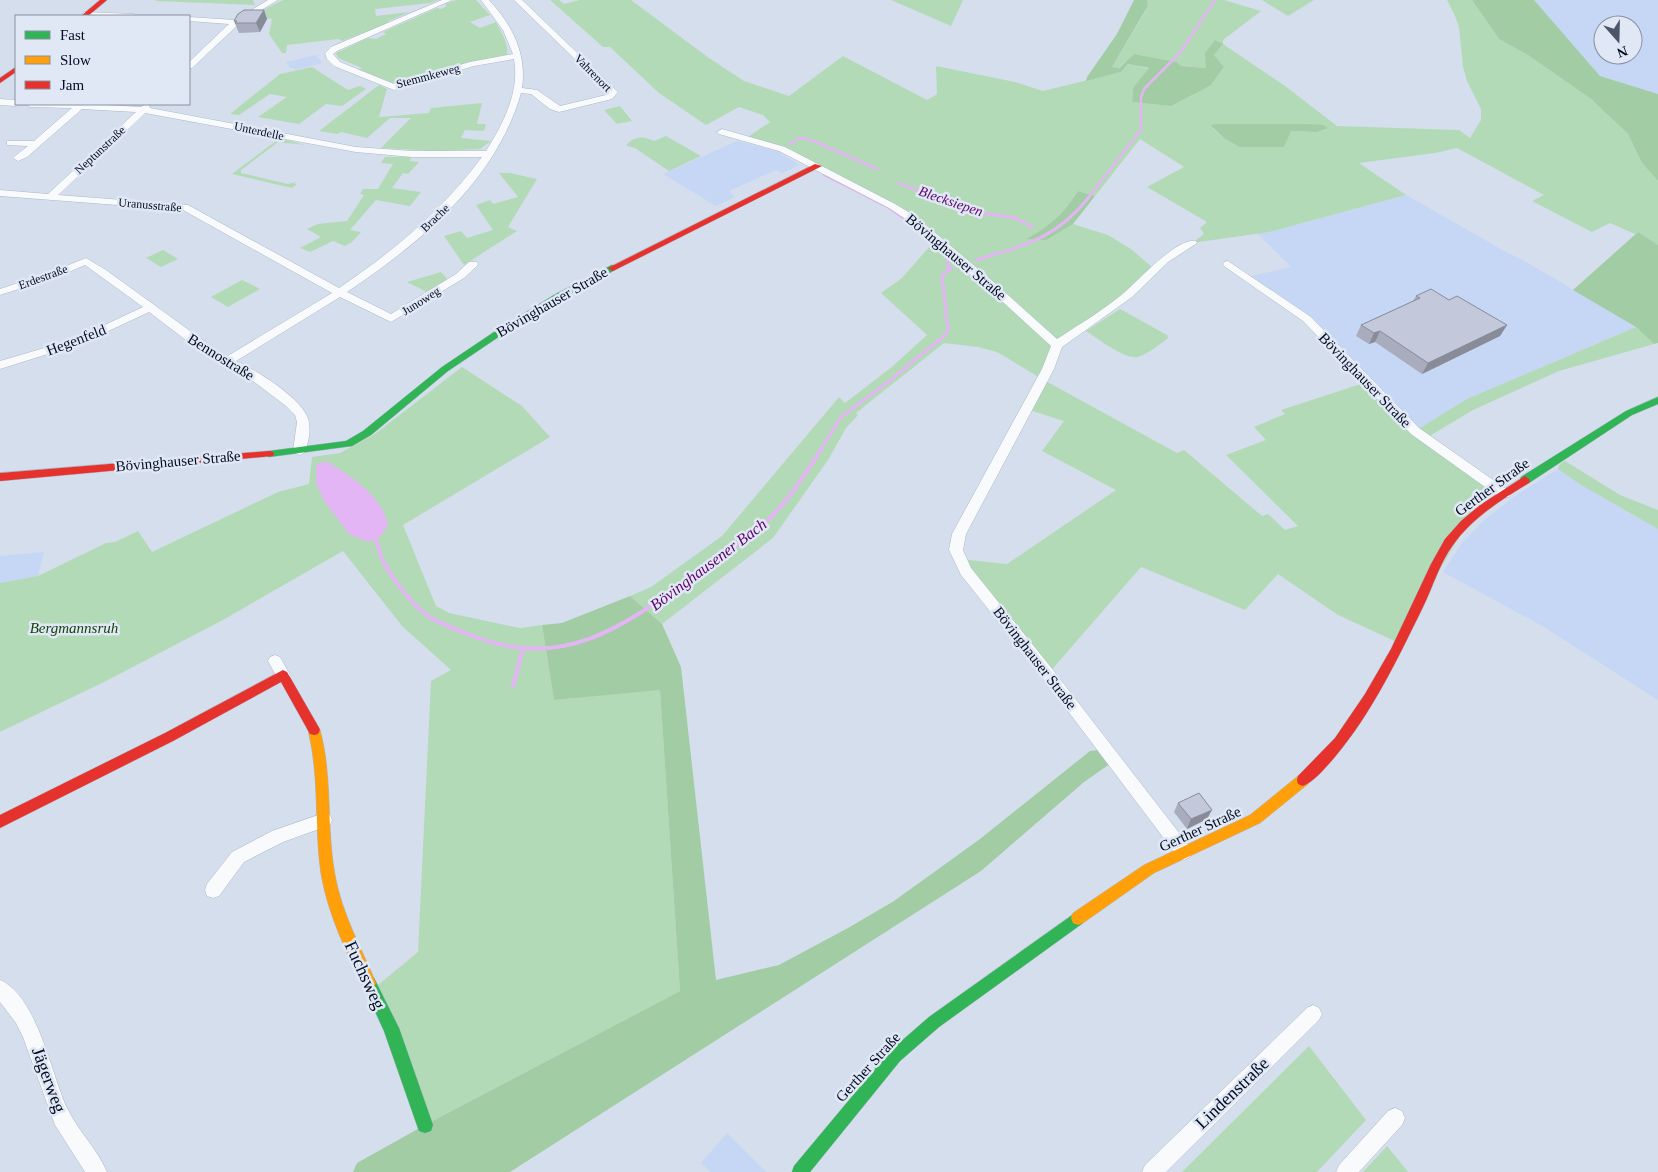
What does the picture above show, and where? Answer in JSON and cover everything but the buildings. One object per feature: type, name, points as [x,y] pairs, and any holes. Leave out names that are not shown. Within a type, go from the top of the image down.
[{"type":"street","points":[[85,15],[104,0]]},
{"type":"street","points":[[190,65],[236,22],[254,9],[274,0]]},
{"type":"street","name":"Stemmkeweg","points":[[448,0],[334,49],[329,53],[330,57],[337,64],[394,87],[474,64],[517,56]]},
{"type":"street","name":"Brache","points":[[227,362],[338,292],[398,251],[434,220],[467,183],[488,154],[509,119],[518,90],[517,56],[506,25],[486,0]]},
{"type":"street","name":"Vahrenort","points":[[518,0],[614,92],[609,97],[559,110],[554,108],[538,92],[518,90]]},
{"type":"street","points":[[190,19],[236,22]]},
{"type":"street","points":[[0,82],[15,70]]},
{"type":"street","points":[[0,102],[15,103]]},
{"type":"street","name":"Unterdelle","points":[[46,105],[146,107],[337,147],[397,153],[488,154]]},
{"type":"street","points":[[18,158],[79,107]]},
{"type":"street","name":"Neptunstraße","points":[[50,197],[146,107]]},
{"type":"street","points":[[722,132],[782,148],[818,166]]},
{"type":"street","points":[[10,143],[36,144]]},
{"type":"street","name":"Bövinghauser Straße","points":[[0,477],[334,448],[348,444],[367,433],[445,370],[543,305],[653,247],[818,166],[911,218],[1057,345],[1048,369],[959,534],[956,550],[966,570],[1184,852]]},
{"type":"street","name":"Uranusstraße","points":[[0,193],[185,207],[338,292]]},
{"type":"street","points":[[1057,345],[1069,334],[1128,295],[1164,260],[1192,243]]},
{"type":"street","name":"Bennostraße","points":[[86,261],[116,281],[149,308],[217,357],[244,370],[296,408],[302,418],[303,426],[299,451]]},
{"type":"street","name":"Erdestraße","points":[[0,292],[58,273],[86,261]]},
{"type":"street","name":"Junoweg","points":[[338,292],[391,319],[460,276],[473,264]]},
{"type":"street","name":"Bövinghauser Straße","points":[[1228,264],[1307,319],[1416,432],[1504,494]]},
{"type":"street","name":"Hegenfeld","points":[[0,365],[79,341],[149,308]]},
{"type":"street","name":"Gerther Straße","points":[[800,1172],[895,1056],[934,1022],[1105,898],[1149,869],[1255,819],[1325,760],[1351,728],[1387,665],[1448,543],[1474,516],[1504,494],[1620,418],[1658,400]]},
{"type":"street","name":"Fuchsweg","points":[[275,661],[316,731],[323,768],[326,859],[333,898],[350,946],[391,1028],[425,1125]]},
{"type":"street","points":[[0,822],[169,736],[283,675]]},
{"type":"street","points":[[213,890],[238,857],[278,836],[324,820]]},
{"type":"street","name":"Jägerweg","points":[[0,990],[12,1001],[29,1028],[62,1118],[97,1172]]},
{"type":"street","name":"Lindenstraße","points":[[1152,1172],[1313,1014]]},
{"type":"street","points":[[1346,1172],[1395,1118]]},
{"type":"shaded area","points":[[1534,0],[1658,0],[1658,94],[1600,76]]},
{"type":"shaded area","points":[[316,55],[322,63],[295,70],[290,68],[286,62]]},
{"type":"shaded area","points":[[737,141],[777,151],[800,165],[782,173],[776,170],[729,191],[735,197],[716,206],[663,174]]},
{"type":"shaded area","points":[[1406,195],[1521,259],[1636,327],[1467,399],[1415,431],[1307,319],[1247,277],[1291,267],[1257,233],[1269,232]]},
{"type":"shaded area","points":[[326,461],[364,487],[379,504],[385,514],[388,525],[380,537],[369,542],[350,535],[324,501],[316,483],[316,465]]},
{"type":"shaded area","points":[[1558,469],[1581,485],[1658,529],[1658,700],[1544,627],[1443,572],[1462,543],[1483,521],[1515,496]]},
{"type":"shaded area","points":[[44,552],[38,576],[0,583],[0,556]]},
{"type":"shaded area","points":[[727,1133],[766,1172],[710,1172],[701,1163]]},
{"type":"green space","points":[[156,0],[253,0],[255,5],[155,1]]},
{"type":"green space","points":[[283,0],[438,0],[430,3],[375,9],[376,16],[410,12],[388,21],[391,24],[368,34],[362,33],[342,41],[338,39],[287,45],[286,53],[282,53],[269,34],[272,19],[261,18],[257,13]]},
{"type":"green space","points":[[456,0],[476,0],[490,15],[470,22],[480,28],[496,22],[506,44],[506,58],[470,62],[416,76],[418,79],[408,82],[393,83],[356,70],[362,68],[338,58],[336,53],[368,38],[376,39],[386,34],[383,32],[437,8],[441,9],[447,6],[445,4]]},
{"type":"green space","points":[[550,0],[559,0],[564,4],[580,0],[631,0],[709,58],[744,81],[789,96],[843,56],[927,100],[937,94],[936,66],[1015,82],[1043,91],[1121,72],[1128,64],[1150,69],[1133,88],[1132,102],[1171,106],[1210,86],[1224,67],[1214,55],[1223,44],[1285,86],[1337,126],[1459,130],[1470,138],[1481,120],[1481,109],[1467,81],[1463,67],[1459,27],[1447,0],[1472,0],[1499,39],[1528,55],[1591,99],[1628,134],[1642,163],[1658,181],[1658,245],[1638,232],[1635,234],[1610,223],[1592,232],[1532,201],[1544,195],[1457,148],[1435,153],[1359,163],[1406,195],[1269,232],[1192,243],[1204,234],[1200,228],[1207,222],[1147,187],[1184,167],[1140,139],[1095,196],[1078,191],[1056,218],[1027,238],[1045,239],[1073,224],[1108,235],[1131,249],[1154,269],[1128,295],[1069,334],[1042,379],[997,352],[978,347],[944,343],[856,413],[858,415],[846,428],[828,460],[773,538],[662,624],[630,596],[651,587],[722,536],[839,397],[845,403],[893,366],[927,335],[881,293],[902,278],[930,246],[939,242],[911,218],[803,158],[745,139],[770,122],[763,115],[739,107],[706,125],[659,93],[610,47],[603,47]],"holes":[[[1265,124],[1316,132],[1291,131],[1286,139],[1245,146],[1228,141],[1210,125]]]},
{"type":"green space","points":[[891,0],[963,0],[951,26]]},
{"type":"green space","points":[[1134,0],[1147,0],[1148,6],[1112,67],[1119,68],[1134,54],[1177,62],[1181,66],[1206,68],[1205,53],[1215,40],[1223,44],[1214,55],[1224,67],[1210,86],[1171,106],[1132,102],[1133,88],[1149,68],[1128,64],[1121,72],[1086,81],[1117,34]]},
{"type":"green space","points":[[1147,0],[1224,0],[1261,11],[1223,40],[1223,44],[1215,40],[1207,68],[1181,66],[1177,62],[1134,54],[1118,68],[1112,67],[1144,14],[1148,6]]},
{"type":"green space","points":[[1262,0],[1314,0],[1288,16]]},
{"type":"green space","points":[[1472,0],[1534,0],[1600,76],[1658,94],[1658,181],[1642,163],[1628,134],[1591,99],[1528,55],[1499,39]]},
{"type":"green space","points":[[312,67],[348,90],[360,86],[366,89],[342,106],[326,104],[299,124],[258,117],[287,97],[270,94],[239,115],[230,114],[280,74]]},
{"type":"green space","points":[[379,85],[387,89],[379,117],[429,113],[431,108],[482,103],[477,124],[486,124],[484,131],[465,130],[461,138],[491,141],[480,149],[437,151],[381,148],[411,118],[390,118],[367,138],[341,132],[337,134],[319,131]]},
{"type":"green space","points":[[620,106],[632,121],[617,124],[604,110]]},
{"type":"green space","points":[[1301,124],[1323,125],[1328,128],[1316,132],[1291,131],[1284,147],[1240,147],[1225,139],[1210,125]]},
{"type":"green space","points":[[666,136],[701,156],[669,171],[635,148],[627,146],[633,139],[646,138],[654,141]]},
{"type":"green space","points":[[280,138],[305,145],[278,142],[241,170],[241,173],[288,184],[296,182],[294,184],[297,184],[292,188],[232,174]]},
{"type":"green space","points":[[385,157],[411,157],[410,161],[419,162],[408,174],[403,173],[392,188],[421,192],[410,206],[376,200],[350,230],[361,232],[352,242],[345,246],[333,241],[310,252],[300,248],[321,237],[307,229],[318,224],[347,221],[364,195],[360,194],[363,189],[378,189],[393,164],[381,163]]},
{"type":"green space","points":[[499,173],[510,173],[537,179],[508,227],[517,231],[464,265],[444,236],[461,231],[467,238],[493,230],[476,205],[490,200],[493,204],[518,197]]},
{"type":"green space","points":[[1078,191],[1095,196],[1073,224],[1046,240],[1026,239],[1055,219]]},
{"type":"green space","points":[[1638,232],[1658,245],[1658,343],[1654,344],[1636,327],[1573,290]]},
{"type":"green space","points":[[163,250],[178,259],[161,267],[146,258]]},
{"type":"green space","points":[[441,272],[449,281],[429,293],[407,282]]},
{"type":"green space","points":[[242,280],[260,289],[228,307],[211,297]]},
{"type":"green space","points":[[1120,309],[1167,335],[1168,338],[1146,354],[1132,357],[1111,348],[1086,331]]},
{"type":"green space","points":[[1636,327],[1654,344],[1559,371],[1473,410],[1428,437],[1495,489],[1472,515],[1397,642],[1338,615],[1278,574],[1245,610],[1141,567],[1048,674],[959,559],[1007,564],[1116,490],[1042,451],[1064,421],[1026,409],[1042,379],[1177,453],[1184,450],[1262,516],[1268,514],[1285,530],[1298,526],[1226,455],[1266,440],[1254,427],[1285,414],[1281,410],[1367,382],[1415,431],[1467,399]]},
{"type":"green space","name":"Bergmannsruh","points":[[462,367],[522,406],[550,437],[403,525],[436,606],[449,613],[520,628],[542,625],[554,700],[660,689],[680,991],[425,1125],[372,990],[418,952],[431,681],[451,670],[402,626],[343,551],[221,621],[104,682],[0,732],[0,583],[38,576],[106,543],[115,542],[138,531],[152,552],[278,492],[309,484],[312,457],[340,453],[375,434]]},
{"type":"green space","points":[[1565,461],[1620,495],[1658,510],[1658,529],[1581,485],[1558,469],[1559,465]]},
{"type":"green space","points":[[630,596],[662,624],[681,667],[716,980],[779,965],[894,901],[980,839],[1090,751],[1106,749],[1114,761],[1084,782],[981,871],[510,1172],[353,1172],[357,1163],[425,1125],[680,991],[660,690],[554,700],[542,625],[562,623]]},
{"type":"green space","points":[[1309,1046],[1366,1120],[1317,1172],[1182,1172]]},
{"type":"green space","points":[[1387,1146],[1408,1172],[1363,1172]]},
{"type":"waterway","name":"Bövinghausener Bach","points":[[1088,198],[1141,130],[1141,98],[1144,89],[1179,54],[1215,0]]},
{"type":"waterway","name":"Blecksiepen","points":[[789,144],[800,138],[809,139],[877,169]]},
{"type":"waterway","points":[[824,175],[888,207],[912,224]]},
{"type":"waterway","name":"Blecksiepen","points":[[898,183],[940,198]]},
{"type":"waterway","name":"Blecksiepen","points":[[936,197],[981,213],[1016,218],[1032,227]]},
{"type":"waterway","name":"Bövinghausener Bach","points":[[976,260],[1025,245],[1038,239],[1064,222],[1089,197]]},
{"type":"waterway","name":"Bövinghausener Bach","points":[[821,449],[841,417],[888,382],[944,336],[948,330],[942,275],[952,268],[948,267],[947,258],[937,246]]},
{"type":"waterway","name":"Bövinghausener Bach","points":[[375,539],[381,557],[390,573],[414,604],[433,619],[473,636],[506,646],[536,649],[565,646],[591,638],[617,626],[668,594],[748,537],[781,506],[822,448]]},
{"type":"waterway","points":[[513,686],[523,649]]},
{"type":"traffic: fast","points":[[269,454],[348,444],[367,433],[445,369],[497,334],[557,297],[612,268]]},
{"type":"traffic: fast","points":[[1525,480],[1629,413],[1658,400]]},
{"type":"traffic: fast","points":[[800,1172],[895,1056],[934,1022],[1078,918]]},
{"type":"traffic: fast","points":[[369,983],[391,1028],[425,1125]]},
{"type":"traffic: slow","points":[[314,730],[321,762],[328,875],[342,923],[369,983]]},
{"type":"traffic: slow","points":[[1078,918],[1149,869],[1255,819],[1303,780]]},
{"type":"traffic: jam","points":[[85,15],[104,0]]},
{"type":"traffic: jam","points":[[0,81],[15,70]]},
{"type":"traffic: jam","points":[[612,268],[818,166]]},
{"type":"traffic: jam","points":[[0,477],[269,454]]},
{"type":"traffic: jam","points":[[1303,780],[1339,742],[1370,698],[1396,650],[1436,564],[1449,542],[1474,515],[1525,480]]},
{"type":"traffic: jam","points":[[0,822],[169,737],[283,675],[314,730]]}]
